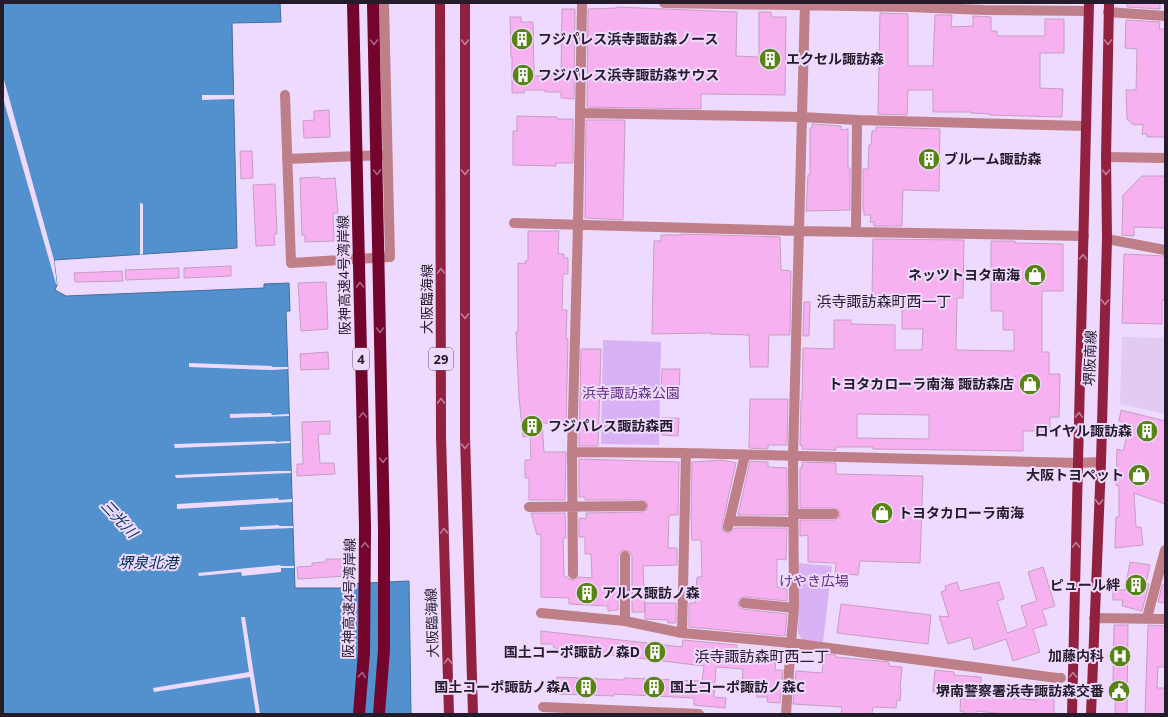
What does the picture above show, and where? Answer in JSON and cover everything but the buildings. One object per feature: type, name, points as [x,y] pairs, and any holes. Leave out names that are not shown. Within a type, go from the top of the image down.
[{"type":"highway","name":"阪神高速4号湾岸線","points":[[353,3],[365,534],[364,653],[359,714]]},
{"type":"highway","name":"4","points":[[373,3],[384,538],[384,650],[379,714]]},
{"type":"main road","name":"大阪臨海線","points":[[440,3],[441,437],[449,714]]},
{"type":"main road","name":"29","points":[[465,3],[465,436],[473,714]]},
{"type":"main road","name":"堺阪南線","points":[[1072,714],[1088,7]]},
{"type":"main road","name":"堺阪南線","points":[[1091,714],[1101,462],[1107,239],[1106,157],[1108,8]]},
{"type":"street","points":[[285,95],[290,263],[390,257],[384,3]]},
{"type":"street","points":[[573,574],[572,452],[582,3]]},
{"type":"street","points":[[664,3],[1088,7]]},
{"type":"street","points":[[786,714],[794,608],[792,518],[793,456],[804,4]]},
{"type":"street","points":[[1108,8],[1165,16]]},
{"type":"street","points":[[580,113],[802,117],[857,120],[1085,126]]},
{"type":"street","points":[[856,232],[857,120]]},
{"type":"street","points":[[287,159],[388,155]]},
{"type":"street","points":[[1106,157],[1165,158]]},
{"type":"street","points":[[514,223],[799,231],[1084,236]]},
{"type":"street","points":[[1107,239],[1165,250]]},
{"type":"street","points":[[572,452],[686,453],[1078,463],[1101,462]]},
{"type":"street","points":[[682,633],[686,453]]},
{"type":"street","points":[[745,455],[728,524],[834,514]]},
{"type":"street","points":[[529,507],[642,506]]},
{"type":"street","points":[[1147,618],[1165,550]]},
{"type":"street","points":[[625,556],[625,622]]},
{"type":"street","points":[[744,603],[794,608]]},
{"type":"street","points":[[541,613],[625,622],[682,633],[791,643],[1061,678]]},
{"type":"street","points":[[1094,618],[1165,619]]},
{"type":"street","points":[[543,707],[693,714]]},
{"type":"shaded area","points":[[1122,337],[1165,338],[1165,414],[1120,404]]},
{"type":"green space","name":"浜寺諏訪森公園","points":[[603,340],[661,342],[659,445],[601,444]]},
{"type":"green space","name":"けやき広場","points":[[797,563],[832,566],[823,642],[802,640],[798,633],[799,593]]},
{"type":"water","name":"堺泉北港","points":[[3,3],[280,3],[281,22],[232,23],[237,248],[54,260],[57,285],[55,290],[66,296],[264,288],[264,284],[289,283],[290,311],[286,311],[295,588],[347,588],[347,584],[409,581],[411,714],[3,714]]},
{"type":"pier","points":[[3,76],[54,260],[57,285],[3,98]]},
{"type":"pier","points":[[202,95],[234,95],[234,99],[202,100]]},
{"type":"pier","points":[[140,203],[143,204],[143,254],[140,255]]},
{"type":"pier","points":[[189,363],[272,366],[288,367],[288,369],[271,370],[189,367]]},
{"type":"pier","points":[[271,413],[272,415],[289,414],[289,416],[230,418],[230,414]]},
{"type":"pier","points":[[290,441],[290,443],[175,448],[174,444]]},
{"type":"pier","points":[[291,471],[291,473],[176,478],[175,475]]},
{"type":"pier","points":[[278,498],[279,500],[292,499],[292,502],[177,509],[177,504]]},
{"type":"pier","points":[[279,525],[293,526],[293,528],[240,530],[240,527]]},
{"type":"pier","points":[[280,565],[294,566],[294,568],[281,568],[281,572],[242,576],[241,572],[199,576],[198,573]]},
{"type":"pier","points":[[241,617],[245,617],[260,714],[256,714],[250,677],[154,692],[153,688],[249,672]]},
{"type":"place","name":"フジパレス浜寺諏訪森ノース","points":[[522,39]]},
{"type":"place","name":"エクセル諏訪森","points":[[770,59]]},
{"type":"place","name":"フジパレス浜寺諏訪森サウス","points":[[523,75]]},
{"type":"place","name":"ブルーム諏訪森","points":[[929,159]]},
{"type":"place","name":"ネッツトヨタ南海","points":[[1035,275]]},
{"type":"place","name":"トヨタカローラ南海 諏訪森店","points":[[1030,384]]},
{"type":"place","name":"フジパレス諏訪森西","points":[[532,426]]},
{"type":"place","name":"ロイヤル諏訪森","points":[[1147,431]]},
{"type":"place","name":"大阪トヨペット","points":[[1139,475]]},
{"type":"place","name":"トヨタカローラ南海","points":[[882,513]]},
{"type":"place","name":"ピュール絆","points":[[1136,585]]},
{"type":"place","name":"アルス諏訪ノ森","points":[[587,593]]},
{"type":"place","name":"国土コーポ諏訪ノ森D","points":[[655,652]]},
{"type":"place","name":"加藤内科","points":[[1120,656]]},
{"type":"place","name":"国土コーポ諏訪ノ森A","points":[[586,687]]},
{"type":"place","name":"国土コーポ諏訪ノ森C","points":[[654,687]]},
{"type":"place","name":"堺南警察署浜寺諏訪森交番","points":[[1119,691]]},
{"type":"district","name":"浜寺諏訪森町西一丁","points":[[884,302]]},
{"type":"district","name":"浜寺諏訪森町西二丁","points":[[762,657]]},
{"type":"water label","name":"三光川","points":[[119,519]]}]
